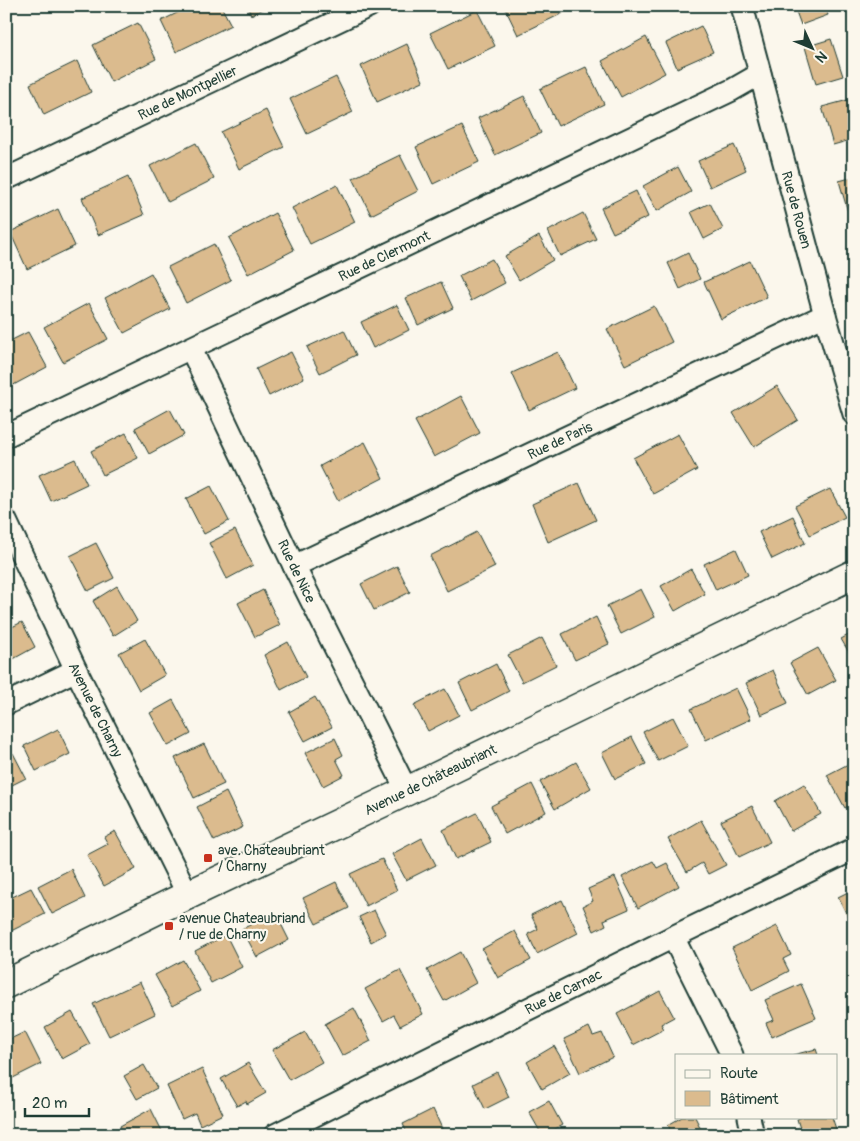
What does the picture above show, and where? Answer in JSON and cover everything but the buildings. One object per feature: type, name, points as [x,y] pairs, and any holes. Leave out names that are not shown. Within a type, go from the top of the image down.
[{"type":"street","name":"Rue de Montpellier","points":[[6,180],[369,6]]},
{"type":"street","name":"Rue de Rouen","points":[[742,6],[825,315],[854,414]]},
{"type":"street","name":"Rue de Clermont","points":[[6,436],[732,90],[760,74]]},
{"type":"street","name":"Rue de Paris","points":[[294,566],[825,315]]},
{"type":"street","name":"Rue de Nice","points":[[192,349],[294,566],[407,791]]},
{"type":"street","name":"Avenue de Charny","points":[[6,521],[76,670],[188,895]]},
{"type":"street","name":"Avenue de Châteaubriant","points":[[6,984],[854,574]]},
{"type":"street","points":[[6,704],[76,670]]},
{"type":"street","name":"Rue de Carnac","points":[[275,1135],[854,849]]},
{"type":"street","points":[[673,937],[732,1054]]},
{"type":"street","points":[[749,1118],[753,1135]]},
{"type":"place","name":"ave. Chateaubriant / Charny","points":[[208,858]]},
{"type":"place","name":"avenue Chateaubriand / rue de Charny","points":[[169,926]]}]
